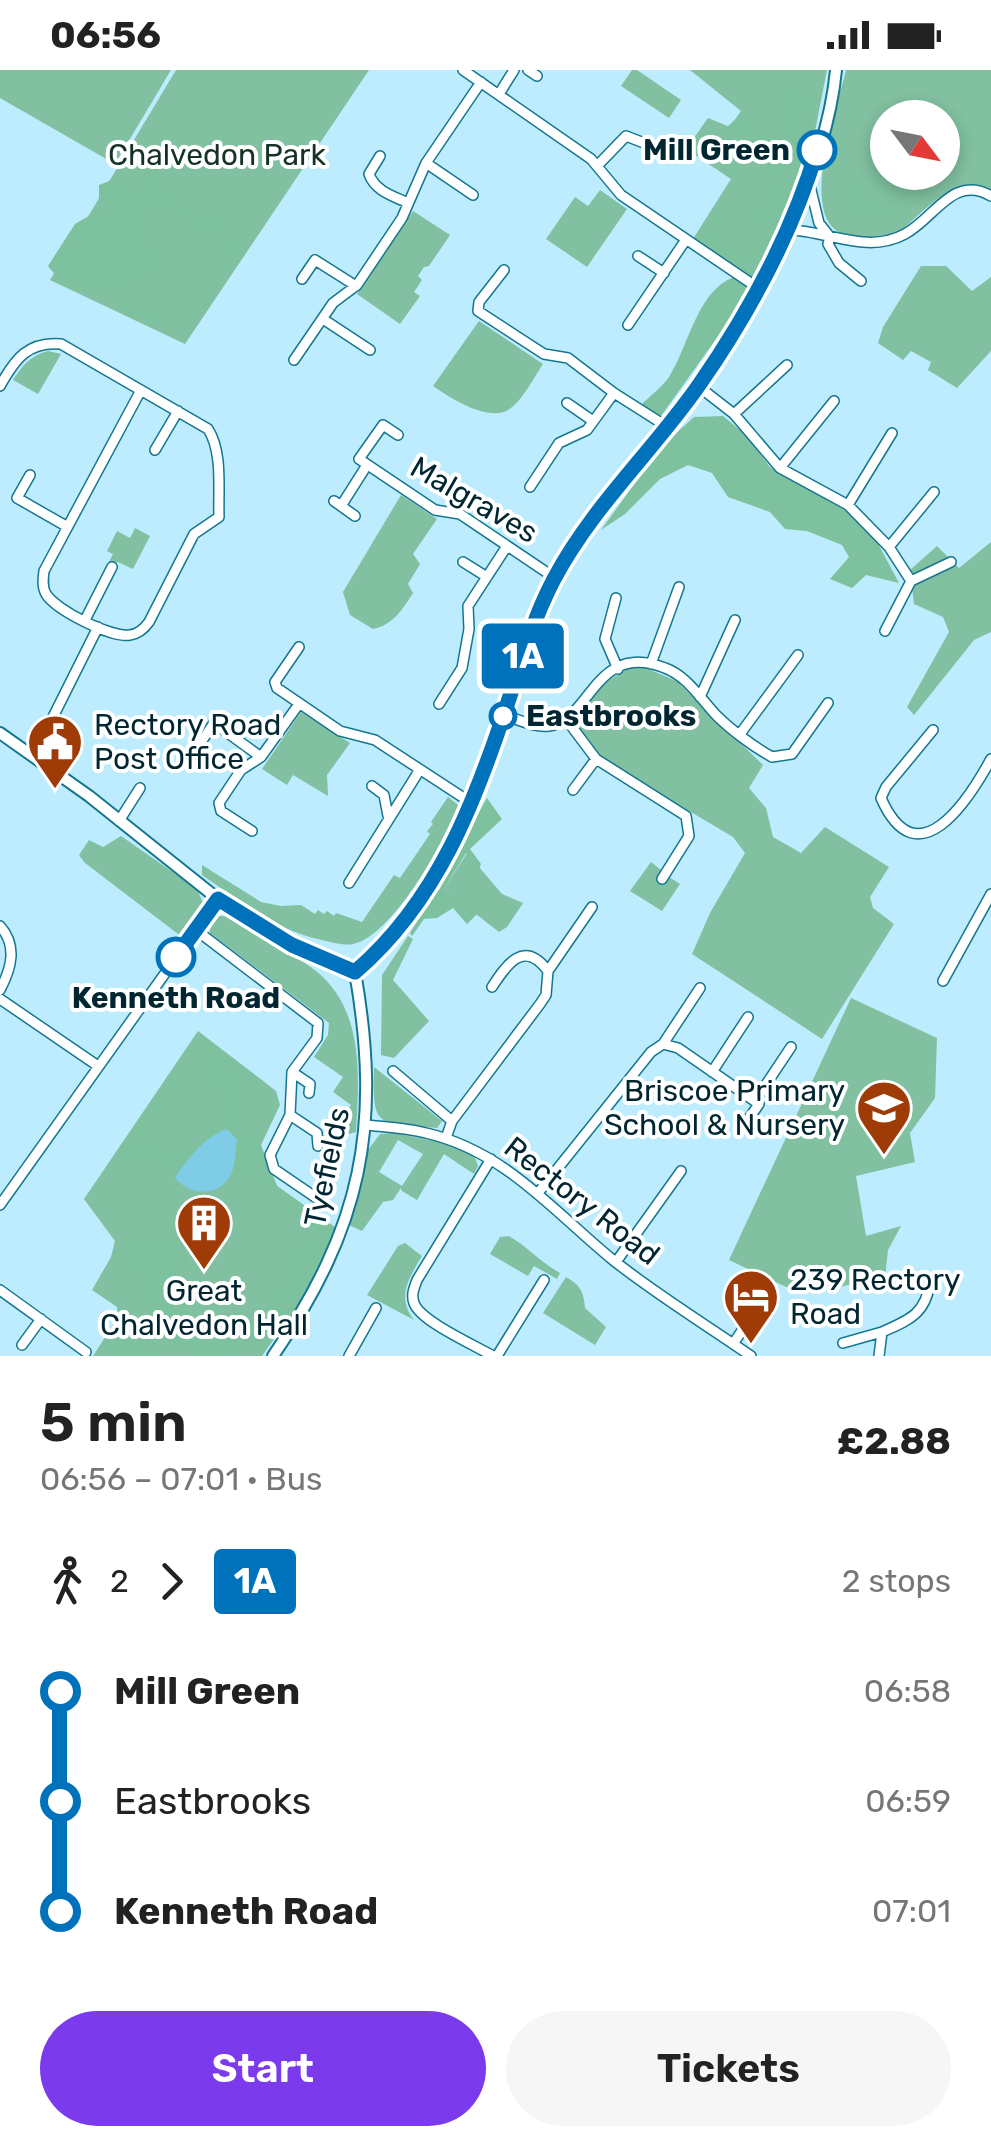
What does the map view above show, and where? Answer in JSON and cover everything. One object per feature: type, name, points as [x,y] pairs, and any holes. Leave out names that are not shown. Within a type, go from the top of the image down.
[{"type":"street","points":[[463,70],[597,166],[621,195],[758,288]]},
{"type":"street","points":[[498,94],[514,70]]},
{"type":"street","points":[[0,733],[218,899],[292,945],[355,972],[414,907],[452,847],[472,804],[533,627],[555,578],[580,537],[698,386],[758,288],[788,230],[808,179],[834,90],[836,70]]},
{"type":"street","points":[[294,360],[334,301],[356,286],[402,218],[426,163],[481,82]]},
{"type":"street","points":[[597,166],[626,136],[644,144]]},
{"type":"street","points":[[380,156],[369,174],[381,190],[408,203]]},
{"type":"street","points":[[426,163],[473,194]]},
{"type":"street","points":[[808,179],[819,222],[830,236]]},
{"type":"street","points":[[788,230],[860,243],[898,237],[960,190],[975,189],[991,196]]},
{"type":"street","points":[[830,236],[828,244],[839,263],[861,281]]},
{"type":"street","points":[[628,325],[686,241]]},
{"type":"street","points":[[638,256],[664,273]]},
{"type":"street","points":[[302,279],[315,260],[356,286]]},
{"type":"street","points":[[504,270],[479,302],[478,311],[544,354],[568,358],[666,426]]},
{"type":"street","points":[[323,319],[370,350]]},
{"type":"street","points":[[0,386],[15,360],[35,346],[61,344],[178,411],[212,434],[217,455],[218,517],[194,534],[154,615],[143,629],[121,635],[84,620],[47,596],[44,571],[141,390]]},
{"type":"street","points":[[734,414],[788,365]]},
{"type":"street","points":[[698,386],[734,414],[780,468],[848,505],[889,547],[912,582]]},
{"type":"street","points":[[530,486],[560,443],[587,430],[614,392]]},
{"type":"street","points":[[780,468],[834,401]]},
{"type":"street","points":[[567,403],[593,422]]},
{"type":"street","points":[[155,450],[178,411]]},
{"type":"street","points":[[355,516],[337,503],[368,465],[360,459],[383,425],[398,435]]},
{"type":"street","points":[[848,505],[892,433]]},
{"type":"street","name":"Malgraves","points":[[368,465],[435,510],[460,514],[555,578]]},
{"type":"street","points":[[30,475],[18,498],[66,526]]},
{"type":"street","points":[[889,547],[934,492]]},
{"type":"street","points":[[438,704],[462,668],[469,629],[468,606],[507,546]]},
{"type":"street","points":[[463,562],[487,577]]},
{"type":"street","points":[[885,632],[912,582],[951,562]]},
{"type":"street","points":[[84,620],[112,567]]},
{"type":"street","points":[[652,664],[679,587]]},
{"type":"street","points":[[616,598],[605,638],[618,668]]},
{"type":"street","points":[[700,697],[735,620]]},
{"type":"street","points":[[52,719],[98,627]]},
{"type":"street","points":[[300,647],[275,685],[345,733],[376,740],[472,804]]},
{"type":"street","points":[[740,734],[798,655]]},
{"type":"street","points":[[504,715],[547,726],[566,719],[596,682],[618,668],[636,662],[652,664],[674,672],[718,717],[770,756],[792,754],[828,703]]},
{"type":"street","points":[[252,831],[220,810],[220,803],[241,770],[262,756],[299,704]]},
{"type":"street","points":[[566,719],[596,759],[686,816],[689,836],[662,879]]},
{"type":"street","points":[[199,744],[214,723],[262,756]]},
{"type":"street","points":[[933,730],[886,786],[881,798],[887,812],[908,830],[923,833],[939,829],[967,797],[991,759]]},
{"type":"street","points":[[573,790],[596,759]]},
{"type":"street","points":[[349,883],[419,771]]},
{"type":"street","points":[[372,786],[384,794],[388,816]]},
{"type":"street","points":[[119,821],[140,788]]},
{"type":"street","points":[[943,981],[991,894]]},
{"type":"street","points":[[0,1205],[218,899]]},
{"type":"street","points":[[446,1138],[452,1120],[540,1004],[546,994],[548,971],[592,907]]},
{"type":"street","points":[[0,926],[7,934],[12,953],[0,990]]},
{"type":"street","points":[[196,930],[314,1018],[319,1029],[317,1038],[292,1072],[290,1115],[271,1150],[272,1164],[315,1197]]},
{"type":"street","points":[[492,987],[506,966],[520,956],[541,961],[548,971]]},
{"type":"street","name":"Tyefields","points":[[276,1355],[315,1290],[339,1238],[356,1185],[366,1125],[366,1033],[355,972]]},
{"type":"street","points":[[538,1194],[651,1052],[663,1044],[700,988]]},
{"type":"street","points":[[0,998],[98,1066]]},
{"type":"street","points":[[712,1072],[748,1017]]},
{"type":"street","points":[[663,1044],[678,1048],[757,1102]]},
{"type":"street","points":[[750,1117],[791,1047]]},
{"type":"street","points":[[392,1071],[452,1120]]},
{"type":"street","points":[[292,1072],[310,1084],[310,1093]]},
{"type":"street","points":[[290,1115],[317,1133],[318,1146]]},
{"type":"street","name":"Rectory Road","points":[[366,1125],[426,1132],[491,1158],[616,1262],[751,1356]]},
{"type":"street","points":[[491,1158],[416,1280],[414,1306],[424,1316],[495,1356],[544,1280]]},
{"type":"street","points":[[616,1262],[681,1171]]},
{"type":"street","points":[[843,1343],[911,1319],[928,1300],[930,1282]]},
{"type":"street","points":[[0,1290],[86,1352]]},
{"type":"street","points":[[349,1356],[376,1308]]},
{"type":"street","points":[[22,1345],[41,1319]]},
{"type":"street","points":[[734,1344],[749,1320]]},
{"type":"street","points":[[880,1356],[882,1332]]},
{"type":"green space","points":[[0,70],[171,70],[115,164],[0,98]]},
{"type":"green space","name":"Chalvedon Park","points":[[176,70],[369,70],[185,344],[50,280]]},
{"type":"green space","points":[[632,70],[681,100],[669,118],[621,86]]},
{"type":"green space","points":[[690,70],[827,70],[809,162],[754,282],[691,242],[731,179],[686,149],[708,118],[730,127],[741,111]]},
{"type":"green space","points":[[846,70],[991,70],[991,191],[978,186],[960,188],[960,100],[870,100],[870,190],[953,190],[898,233],[854,237],[830,224],[823,206],[822,184],[829,133]]},
{"type":"green space","points":[[783,81],[818,95],[806,159],[752,280],[694,244],[721,204],[731,219],[730,246],[751,252],[754,227],[735,198],[740,189],[759,203],[771,179],[751,158],[736,177],[721,169],[722,132],[745,110],[773,137]]},
{"type":"green space","points":[[960,118],[978,125],[978,136],[960,150]]},
{"type":"green space","points":[[145,158],[156,166],[168,189],[206,208],[221,210],[246,244],[218,290],[212,292],[206,309],[197,304],[213,261],[215,241],[207,237],[196,256],[176,243],[183,228],[159,211],[148,219],[145,231],[167,255],[166,277],[157,283],[148,279],[137,281],[136,293],[141,304],[164,315],[177,301],[186,303],[192,310],[181,329],[125,315],[118,307],[123,297],[121,289],[111,292],[108,298],[90,293],[67,283],[48,266],[75,224],[99,210],[99,185],[122,176],[139,186],[134,173],[137,162]]},
{"type":"green space","points":[[870,172],[870,190],[925,190],[894,222],[842,222],[832,205],[836,182]]},
{"type":"green space","points":[[600,190],[627,209],[587,267],[546,239],[575,197],[588,206]]},
{"type":"green space","points":[[413,211],[450,235],[418,276],[422,280],[414,292],[420,296],[400,324],[357,294]]},
{"type":"green space","points":[[921,266],[946,266],[972,291],[991,277],[991,351],[957,388],[928,370],[931,362],[911,351],[903,360],[878,343],[883,327]]},
{"type":"green space","points":[[738,276],[751,290],[661,416],[641,405],[669,377],[713,292]]},
{"type":"green space","points":[[479,321],[543,364],[518,401],[500,413],[469,407],[433,386]]},
{"type":"green space","points":[[48,351],[61,354],[38,394],[13,380],[28,362]]},
{"type":"green space","points":[[723,416],[746,435],[770,467],[846,511],[875,538],[899,583],[866,575],[852,588],[830,579],[849,557],[842,545],[807,531],[785,529],[770,512],[728,497],[712,473],[688,465],[660,479],[625,514],[601,530],[662,446],[694,417]]},
{"type":"green space","points":[[401,495],[437,519],[413,554],[420,564],[408,584],[413,593],[392,620],[373,629],[350,615],[343,592]]},
{"type":"green space","points":[[135,528],[150,536],[133,569],[109,562],[113,554],[107,551],[117,531],[130,538]]},
{"type":"green space","points":[[991,542],[991,632],[974,640],[914,715],[907,707],[949,632],[943,617],[914,604],[910,570],[937,546],[959,568]]},
{"type":"green space","points":[[636,664],[677,681],[763,765],[749,788],[766,808],[773,837],[801,853],[825,827],[889,867],[870,897],[873,908],[894,924],[822,1039],[692,954],[710,913],[745,853],[733,837],[595,755],[569,721],[599,686]]},
{"type":"green space","points":[[301,712],[350,743],[327,775],[328,796],[293,775],[287,785],[262,769]]},
{"type":"green space","points":[[448,797],[458,805],[456,814],[427,868],[383,925],[353,944],[333,943],[289,929],[259,914],[202,875],[202,865],[261,902],[301,905],[315,914],[318,910],[324,914],[327,911],[362,922],[394,875],[400,878],[430,834],[427,831],[431,822]]},
{"type":"green space","points":[[487,798],[502,819],[470,849],[481,864],[479,869],[466,853],[444,889],[477,914],[467,924],[453,908],[437,918],[424,919],[412,936],[410,933]]},
{"type":"green space","points":[[121,836],[197,889],[204,905],[182,937],[79,855],[89,840],[103,847]]},
{"type":"green space","points":[[467,853],[502,894],[523,903],[499,932],[444,889]]},
{"type":"green space","points":[[651,862],[661,870],[663,880],[669,877],[680,884],[662,911],[630,891]]},
{"type":"green space","points":[[219,916],[241,921],[306,964],[337,994],[356,1051],[356,1132],[349,1134],[343,1117],[351,1105],[333,1092],[343,1077],[314,1057],[328,1035],[329,1023],[210,933],[210,924]]},
{"type":"green space","points":[[408,936],[413,939],[393,980],[429,1021],[394,1058],[381,1055],[382,975]]},
{"type":"green space","name":"Briscoe Primary School & Nursery","points":[[851,998],[937,1038],[935,1098],[910,1133],[915,1162],[856,1176],[866,1236],[901,1226],[888,1250],[885,1278],[801,1294],[729,1260]]},
{"type":"green space","points":[[198,1031],[276,1091],[280,1105],[261,1145],[277,1186],[336,1228],[310,1288],[262,1356],[93,1356],[118,1317],[117,1307],[92,1290],[111,1257],[115,1241],[84,1199]]},
{"type":"green space","points":[[200,1037],[263,1081],[246,1086],[242,1097],[248,1108],[243,1118],[261,1145],[277,1186],[336,1228],[290,1319],[260,1346],[241,1355],[193,1356],[181,1352],[168,1324],[150,1312],[138,1310],[133,1302],[139,1282],[122,1271],[113,1253],[130,1238],[180,1233],[186,1250],[183,1280],[188,1314],[205,1324],[197,1297],[207,1295],[213,1302],[217,1329],[241,1333],[265,1308],[282,1257],[238,1216],[259,1208],[282,1241],[298,1248],[303,1245],[308,1224],[239,1178],[180,1180],[163,1169],[128,1162],[118,1150],[178,1067],[186,1069],[192,1078],[188,1085],[171,1092],[151,1135],[165,1149],[180,1152],[194,1145],[212,1127],[215,1111],[200,1058],[187,1051]]},
{"type":"green space","points":[[374,1067],[442,1121],[437,1128],[383,1119],[375,1103]]},
{"type":"green space","points":[[380,1134],[451,1144],[474,1155],[478,1166],[474,1174],[444,1154],[417,1200],[401,1188],[393,1200],[383,1202],[362,1231],[349,1225],[368,1150]],"holes":[[[398,1140],[423,1154],[402,1186],[379,1172]]]},
{"type":"green space","points":[[509,1236],[560,1273],[557,1279],[534,1266],[528,1276],[490,1254],[500,1237]]},
{"type":"green space","points":[[405,1243],[422,1256],[405,1295],[414,1320],[367,1295],[398,1246]]},
{"type":"green space","points":[[566,1277],[580,1290],[585,1308],[606,1327],[595,1345],[543,1313]]},
{"type":"green space","points":[[128,1323],[138,1326],[167,1356],[103,1356],[106,1345]]},
{"type":"water","points":[[227,1129],[237,1140],[234,1166],[226,1182],[204,1192],[181,1184],[175,1178],[191,1156]]},
{"type":"bus line","name":"1A","points":[[176,957],[218,899],[274,936],[355,972],[404,921],[452,847],[472,804],[528,639],[555,578],[580,537],[698,386],[758,288],[788,230],[817,150]]},
{"type":"place","name":"Mill Green","points":[[817,150]]},
{"type":"place","name":"Eastbrooks","points":[[503,716]]},
{"type":"place","name":"Rectory Road Post Office","points":[[55,791]]},
{"type":"place","name":"Kenneth Road","points":[[176,957]]},
{"type":"place","name":"Briscoe Primary School & Nursery","points":[[884,1157]]},
{"type":"place","name":"Great Chalvedon Hall","points":[[204,1272]]},
{"type":"place","name":"239 Rectory Road","points":[[751,1346]]}]
